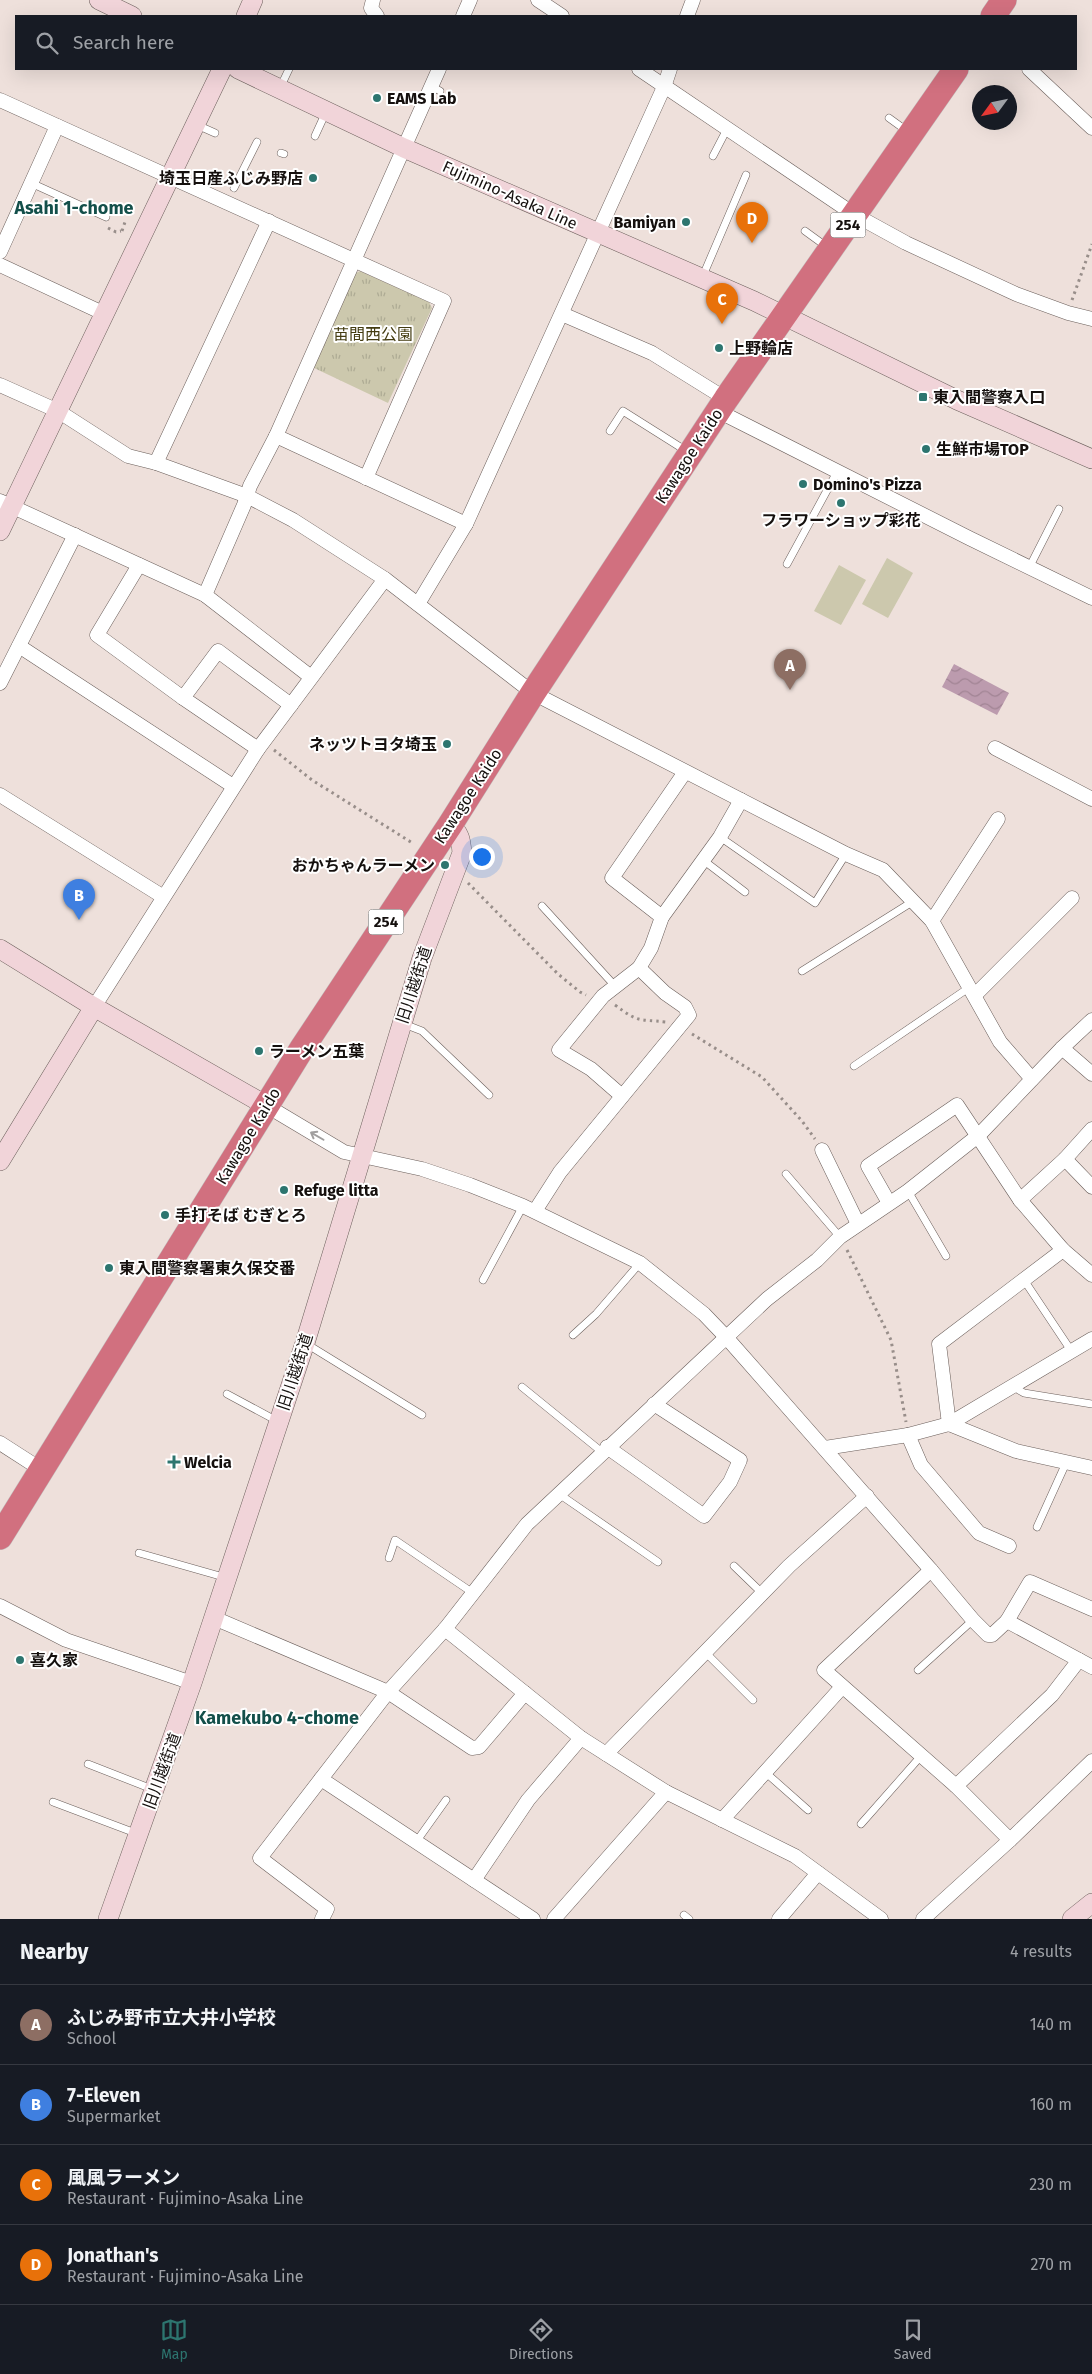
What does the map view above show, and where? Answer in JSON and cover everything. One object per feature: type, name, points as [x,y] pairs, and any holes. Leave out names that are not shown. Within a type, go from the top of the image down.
[{"type":"highway","points":[[994,15],[1004,0]]},
{"type":"highway","name":"Kawagoe Kaido","points":[[0,1536],[301,1050],[450,825],[533,694],[722,405],[955,70]]},
{"type":"street","points":[[99,0],[130,15]]},
{"type":"street","points":[[246,15],[253,0]]},
{"type":"street","points":[[374,0],[372,8],[376,15]]},
{"type":"street","points":[[463,15],[470,0]]},
{"type":"street","points":[[538,0],[560,15]]},
{"type":"street","points":[[688,15],[693,0]]},
{"type":"street","points":[[0,531],[6,504],[58,411],[222,70]]},
{"type":"street","name":"Fujimino-Asaka Line","points":[[240,70],[404,148],[784,315],[957,400],[1092,459]]},
{"type":"street","points":[[205,595],[250,486],[276,436],[404,148],[436,89],[439,70]]},
{"type":"street","points":[[640,70],[855,215],[906,243],[1016,294],[1068,313],[1092,319]]},
{"type":"street","points":[[418,604],[466,524],[664,87],[670,70]]},
{"type":"street","points":[[1030,70],[1092,128]]},
{"type":"street","points":[[0,100],[444,301],[366,478]]},
{"type":"street","points":[[0,252],[57,126]]},
{"type":"street","points":[[156,463],[269,221]]},
{"type":"street","points":[[0,265],[105,314]]},
{"type":"street","points":[[562,314],[652,353],[722,405],[837,472],[1092,598]]},
{"type":"street","points":[[0,385],[58,411],[128,456],[156,463],[247,496],[293,520],[385,579],[533,694],[846,854],[883,870],[932,921],[1000,1042],[1032,1079]]},
{"type":"street","points":[[276,436],[466,524]]},
{"type":"street","points":[[6,504],[205,595],[311,677]]},
{"type":"street","points":[[0,683],[75,535]]},
{"type":"street","points":[[139,565],[98,635],[184,698],[260,745]]},
{"type":"street","points":[[0,1161],[162,896],[260,745],[385,579]]},
{"type":"street","points":[[19,646],[233,786]]},
{"type":"street","points":[[184,698],[218,651],[291,705]]},
{"type":"street","points":[[995,748],[1092,799]]},
{"type":"street","points":[[662,917],[612,878],[685,772]]},
{"type":"street","points":[[0,795],[162,896]]},
{"type":"street","points":[[622,1096],[590,1070],[559,1050],[603,996],[639,968],[651,948],[662,917],[720,837],[741,800]]},
{"type":"street","points":[[932,921],[998,819]]},
{"type":"street","name":"旧川越街道","points":[[108,1919],[214,1618],[305,1343],[422,958],[462,852],[461,838],[457,830],[450,825]]},
{"type":"street","points":[[973,991],[1072,898]]},
{"type":"street","points":[[0,949],[94,1007],[344,1152],[422,1169],[529,1209],[640,1263],[704,1314],[726,1337],[988,1635],[992,1635],[1008,1621],[1030,1582],[1092,1609]]},
{"type":"street","points":[[529,1209],[688,1015],[685,1007],[665,993],[639,968]]},
{"type":"street","points":[[322,1919],[327,1909],[260,1858],[388,1692],[445,1629],[526,1524],[767,1299],[817,1260],[840,1237],[908,1191],[979,1135],[1062,1048],[1092,1020]]},
{"type":"street","points":[[1062,1048],[1092,1074]]},
{"type":"street","points":[[889,1203],[868,1166],[957,1105],[979,1135],[1020,1200],[1063,1250],[1092,1275]]},
{"type":"street","points":[[1020,1200],[1065,1159],[1092,1129]]},
{"type":"street","points":[[822,1150],[858,1224]]},
{"type":"street","points":[[1065,1159],[1092,1187]]},
{"type":"street","points":[[949,1424],[939,1344],[1063,1250]]},
{"type":"street","points":[[824,1448],[908,1435],[949,1424],[1091,1341]]},
{"type":"street","points":[[605,1450],[704,1516],[730,1482],[740,1460],[654,1404]]},
{"type":"street","points":[[949,1424],[1016,1451],[1092,1468]]},
{"type":"street","points":[[908,1435],[921,1465],[979,1532],[1009,1546]]},
{"type":"street","points":[[0,1443],[42,1470]]},
{"type":"street","points":[[606,1754],[789,1566],[867,1496]]},
{"type":"street","points":[[931,1570],[824,1670],[956,1786],[1010,1840]]},
{"type":"street","points":[[0,1606],[66,1640],[192,1683]]},
{"type":"street","points":[[214,1618],[388,1692],[476,1749],[526,1693]]},
{"type":"street","points":[[1008,1621],[1092,1667]]},
{"type":"street","points":[[445,1629],[581,1738],[666,1792],[795,1856],[881,1919]]},
{"type":"street","points":[[956,1786],[1052,1694],[1079,1660]]},
{"type":"street","points":[[722,1820],[842,1687]]},
{"type":"street","points":[[474,1880],[528,1800],[581,1738]]},
{"type":"street","points":[[923,1919],[1010,1840],[1092,1761]]},
{"type":"street","points":[[321,1779],[533,1919]]},
{"type":"street","points":[[554,1919],[666,1792]]},
{"type":"street","points":[[779,1919],[818,1873]]},
{"type":"street","points":[[1072,1919],[1092,1903]]},
{"type":"lane","points":[[280,88],[289,70]]},
{"type":"lane","points":[[315,136],[326,111]]},
{"type":"lane","points":[[889,118],[911,134]]},
{"type":"lane","points":[[196,124],[215,133]]},
{"type":"lane","points":[[713,156],[727,129]]},
{"type":"lane","points":[[234,188],[257,142]]},
{"type":"lane","points":[[702,278],[746,175]]},
{"type":"lane","points":[[31,183],[106,217]]},
{"type":"lane","points":[[805,231],[830,249]]},
{"type":"lane","points":[[610,431],[623,411],[690,454]]},
{"type":"lane","points":[[787,564],[837,472]]},
{"type":"lane","points":[[1030,566],[1059,509]]},
{"type":"lane","points":[[720,837],[814,903],[846,854]]},
{"type":"lane","points":[[703,860],[745,892]]},
{"type":"lane","points":[[802,971],[912,902]]},
{"type":"lane","points":[[542,906],[615,986]]},
{"type":"lane","points":[[854,1066],[973,991]]},
{"type":"lane","points":[[402,1024],[422,1031],[489,1095]]},
{"type":"lane","points":[[786,1174],[840,1237]]},
{"type":"lane","points":[[908,1191],[946,1256]]},
{"type":"lane","points":[[483,1280],[529,1209]]},
{"type":"lane","points":[[573,1335],[596,1314],[640,1263]]},
{"type":"lane","points":[[1024,1280],[1072,1352]]},
{"type":"lane","points":[[305,1343],[422,1414]]},
{"type":"lane","points":[[1012,1386],[1024,1393],[1092,1404]]},
{"type":"lane","points":[[522,1387],[605,1450]]},
{"type":"lane","points":[[227,1394],[279,1422]]},
{"type":"lane","points":[[1037,1527],[1066,1463]]},
{"type":"lane","points":[[559,1494],[658,1562]]},
{"type":"lane","points":[[389,1558],[395,1540],[473,1593]]},
{"type":"lane","points":[[138,1552],[227,1578]]},
{"type":"lane","points":[[734,1566],[762,1593]]},
{"type":"lane","points":[[918,1670],[973,1620]]},
{"type":"lane","points":[[705,1652],[752,1700]]},
{"type":"lane","points":[[861,1824],[921,1756]]},
{"type":"lane","points":[[88,1764],[155,1790]]},
{"type":"lane","points":[[765,1772],[808,1810]]},
{"type":"lane","points":[[416,1842],[446,1800]]},
{"type":"lane","points":[[53,1802],[138,1835]]},
{"type":"path","points":[[126,219],[121,231],[127,233]]},
{"type":"path","points":[[1068,313],[1092,244]]},
{"type":"path","points":[[260,745],[419,847]]},
{"type":"path","points":[[463,878],[521,937],[580,992],[603,996],[642,1021],[671,1022],[762,1077],[802,1121],[822,1150]]},
{"type":"path","points":[[840,1237],[891,1340],[908,1435]]},
{"type":"green space","name":"苗間西公園","points":[[360,271],[429,302],[432,308],[388,403],[312,367],[354,274]]},
{"type":"green space","points":[[887,558],[913,573],[888,618],[862,604]]},
{"type":"green space","points":[[839,565],[866,580],[841,625],[814,611]]},
{"type":"water","points":[[954,664],[1009,693],[997,715],[942,687]]},
{"type":"place","name":"EAMS Lab","points":[[377,98]]},
{"type":"place","name":"埼玉日産ふじみ野店","points":[[313,178]]},
{"type":"place","name":"Bamiyan","points":[[686,222]]},
{"type":"place","name":"Jonathan's","points":[[752,243]]},
{"type":"place","name":"風風ラーメン","points":[[722,324]]},
{"type":"place","name":"上野輪店","points":[[719,348]]},
{"type":"place","name":"東入間警察入口","points":[[923,397]]},
{"type":"place","name":"生鮮市場TOP","points":[[926,449]]},
{"type":"place","name":"Domino's Pizza","points":[[803,484]]},
{"type":"place","name":"フラワーショップ彩花","points":[[841,503]]},
{"type":"place","name":"ふじみ野市立大井小学校","points":[[790,690]]},
{"type":"place","name":"ネッツトヨタ埼玉","points":[[447,744]]},
{"type":"place","name":"おかちゃんラーメン","points":[[445,865]]},
{"type":"place","name":"7-Eleven","points":[[79,920]]},
{"type":"place","name":"ラーメン五葉","points":[[259,1051]]},
{"type":"place","name":"Refuge litta","points":[[284,1190]]},
{"type":"place","name":"手打そば むぎとろ","points":[[165,1215]]},
{"type":"place","name":"東入間警察署東久保交番","points":[[109,1268]]},
{"type":"place","name":"Welcia","points":[[174,1462]]},
{"type":"place","name":"喜久家","points":[[20,1660]]},
{"type":"district","name":"Asahi 1-chome","points":[[74,208]]},
{"type":"district","name":"Kamekubo 4-chome","points":[[277,1718]]}]
